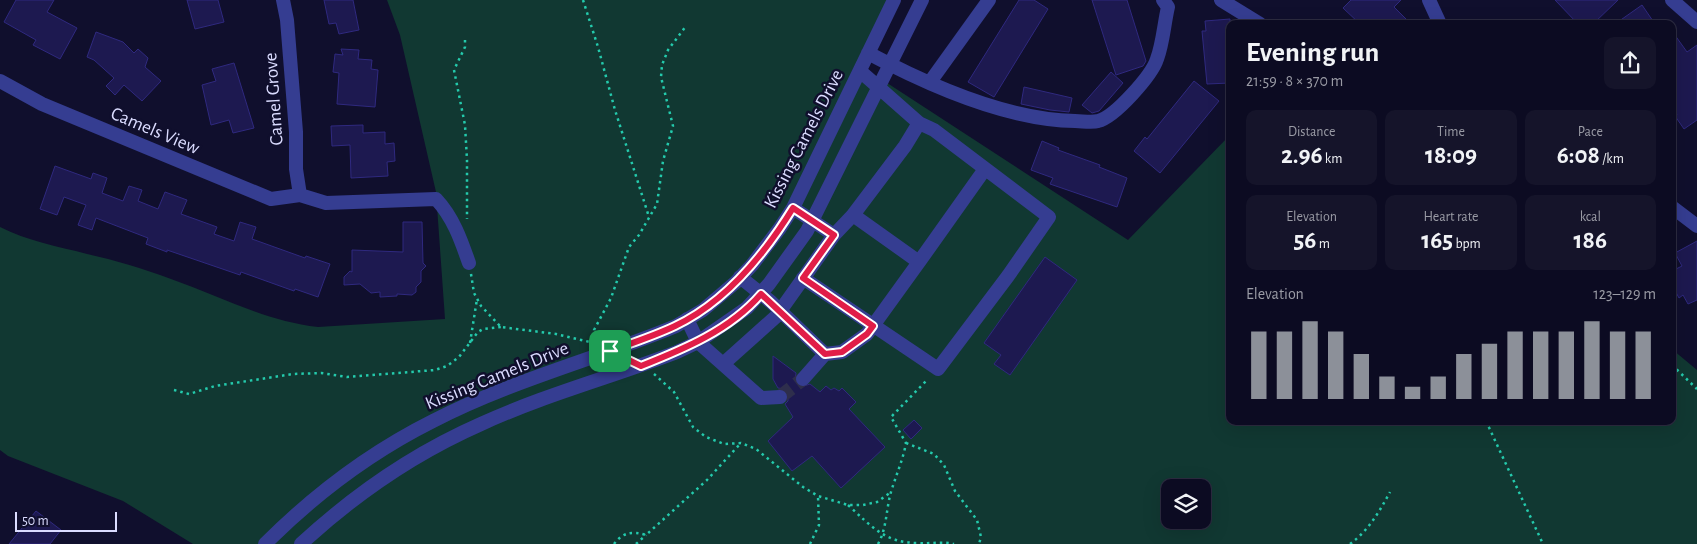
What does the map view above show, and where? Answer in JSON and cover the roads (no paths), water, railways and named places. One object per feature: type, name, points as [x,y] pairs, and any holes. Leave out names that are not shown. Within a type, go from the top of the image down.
[{"type":"street","name":"Camel Grove","points":[[283,0],[287,20],[296,132],[296,169],[300,195]]},
{"type":"street","name":"Kissing Camels Drive","points":[[265,544],[330,486],[357,466],[406,435],[484,398],[643,340],[703,310],[740,277],[766,248],[793,208],[894,0]]},
{"type":"street","name":"Kissing Camels Drive","points":[[301,544],[369,489],[432,448],[480,424],[522,407],[641,366],[698,342],[747,308],[761,294],[807,232],[922,0]]},
{"type":"street","points":[[930,82],[989,0]]},
{"type":"street","points":[[868,53],[930,82],[1002,110],[1061,121],[1098,121],[1111,114],[1145,79],[1157,60],[1168,7],[1163,0]]},
{"type":"street","points":[[1221,0],[1254,20]]},
{"type":"street","points":[[1429,0],[1438,20]]},
{"type":"street","points":[[1672,0],[1697,22]]},
{"type":"street","points":[[803,278],[938,369],[1008,276],[1049,217],[934,130],[919,123],[860,71]]},
{"type":"street","name":"Camels View","points":[[0,81],[42,104],[271,199],[300,195]]},
{"type":"street","points":[[723,364],[781,311],[834,235],[853,215],[905,146],[919,123]]},
{"type":"street","points":[[803,379],[825,354],[842,352],[867,334],[985,169]]},
{"type":"street","points":[[300,195],[326,203],[436,199],[444,207],[458,231],[469,263]]},
{"type":"street","points":[[793,208],[834,235]]},
{"type":"street","points":[[1676,210],[1697,226]]},
{"type":"street","points":[[853,215],[919,262]]},
{"type":"street","points":[[740,277],[781,311],[825,354]]},
{"type":"street","points":[[686,320],[698,342],[761,398],[780,398]]},
{"type":"tunnel","points":[[780,397],[803,379]]}]
